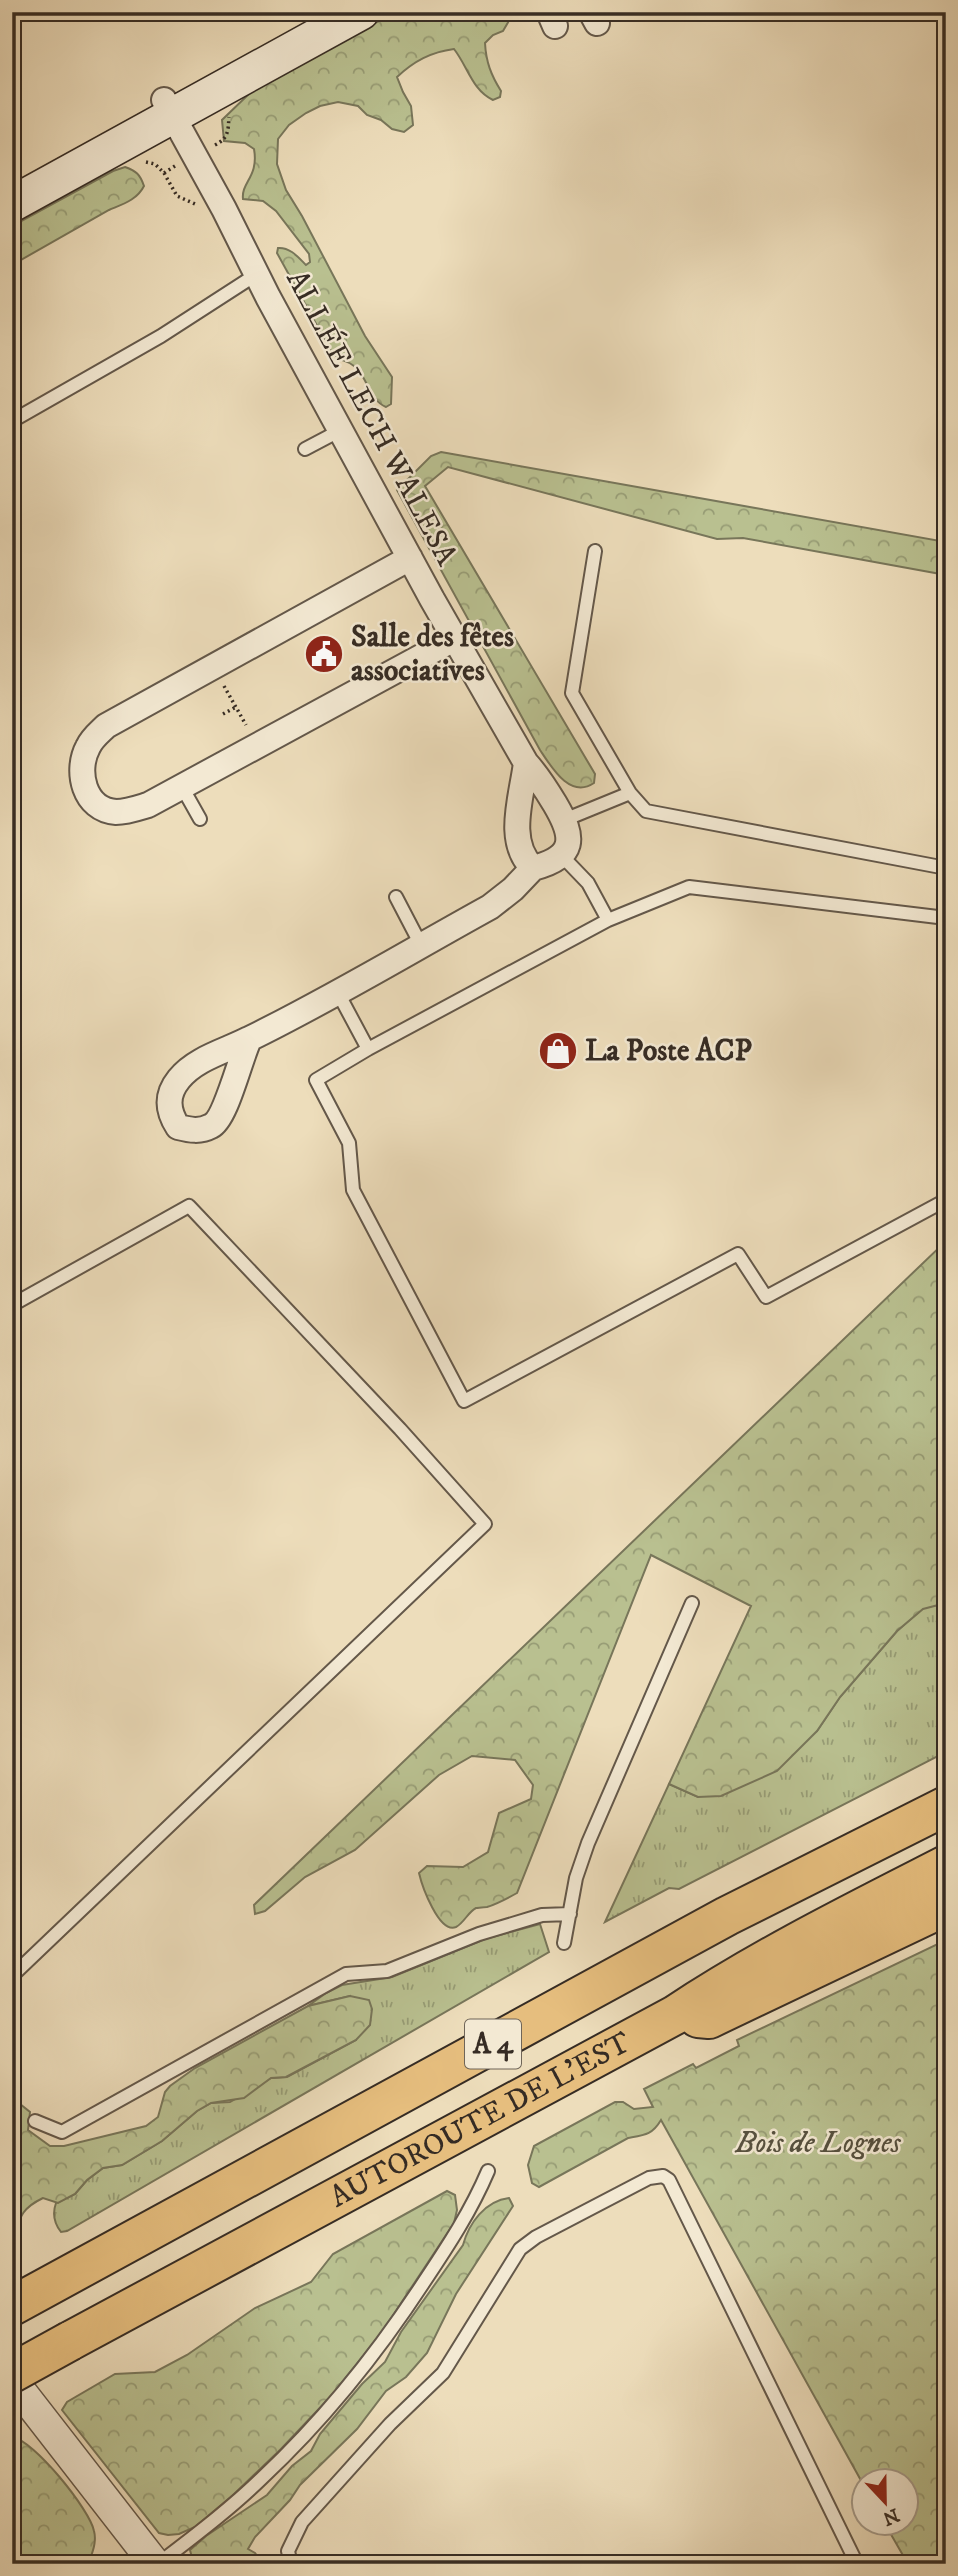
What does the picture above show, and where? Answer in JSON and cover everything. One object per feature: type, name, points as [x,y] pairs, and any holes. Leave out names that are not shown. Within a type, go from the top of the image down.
[{"type":"highway","name":"AUTOROUTE DE L’EST","points":[[28,2297],[727,1916],[946,1806]]},
{"type":"highway","name":"AUTOROUTE DE L’EST","points":[[12,2373],[675,2015],[720,1985],[839,1920],[946,1865]]},
{"type":"highway","points":[[675,2015],[709,2019],[946,1906]]},
{"type":"main road","points":[[12,204],[321,12]]},
{"type":"main road","points":[[12,181],[168,108],[361,12]]},
{"type":"street","name":"ALLÉE LECH WALESA","points":[[168,108],[454,639],[526,763],[541,779],[564,820],[569,832],[569,844],[562,856]]},
{"type":"street","points":[[410,558],[106,726],[93,738],[86,750],[82,784],[89,797],[101,807],[114,812],[130,811],[148,805],[454,639]]},
{"type":"street","points":[[526,763],[517,825],[518,847],[533,868]]},
{"type":"street","points":[[249,1040],[490,907],[513,889],[533,868],[549,864],[562,856]]},
{"type":"street","points":[[12,2381],[156,2564]]},
{"type":"lane","points":[[12,421],[161,336],[257,274]]},
{"type":"lane","points":[[305,449],[341,430]]},
{"type":"lane","points":[[595,551],[572,693],[630,793],[646,811],[946,868]]},
{"type":"lane","points":[[182,786],[200,819]]},
{"type":"lane","points":[[564,820],[630,793]]},
{"type":"lane","points":[[562,856],[588,883],[608,920]]},
{"type":"lane","points":[[946,918],[689,887],[608,920],[368,1049],[316,1080],[349,1143],[353,1191],[464,1401],[738,1254],[766,1297],[946,1200]]},
{"type":"lane","points":[[396,897],[422,944]]},
{"type":"lane","points":[[337,991],[368,1049]]},
{"type":"lane","points":[[12,1305],[189,1206],[400,1429],[485,1524],[12,1976]]},
{"type":"lane","points":[[564,1943],[576,1878],[588,1843],[692,1603]]},
{"type":"lane","points":[[35,2121],[62,2132],[346,1974],[387,1971],[479,1934],[542,1915],[570,1914]]},
{"type":"lane","points":[[156,2564],[260,2481],[328,2411],[372,2358],[401,2317],[477,2199],[488,2171]]},
{"type":"lane","points":[[291,2564],[288,2551],[302,2522],[390,2424],[443,2373],[520,2249],[536,2237],[649,2178],[663,2176],[669,2180],[857,2564]]},
{"type":"path","points":[[213,667],[258,745]]},
{"type":"path","points":[[223,714],[236,707]]},
{"type":"green space","points":[[395,12],[514,12],[503,31],[493,35],[485,43],[490,68],[501,91],[500,97],[493,100],[486,96],[475,84],[454,49],[446,50],[423,58],[397,77],[411,106],[413,125],[404,132],[392,129],[381,120],[367,115],[358,106],[338,102],[306,113],[289,125],[278,139],[277,164],[286,190],[365,336],[392,377],[391,404],[386,407],[376,399],[359,371],[331,351],[277,253],[278,248],[286,249],[306,265],[310,262],[309,254],[276,211],[263,201],[243,199],[254,166],[254,149],[245,143],[224,141],[222,120],[252,91]]},
{"type":"green space","points":[[125,167],[137,174],[144,186],[138,195],[12,265],[12,226]]},
{"type":"green space","points":[[441,452],[946,542],[946,575],[743,538],[717,539],[448,467],[425,486],[595,774],[594,783],[577,787],[562,779],[540,750],[397,490],[431,456]]},
{"type":"green space","points":[[946,1241],[946,1603],[923,1609],[897,1631],[840,1697],[817,1731],[777,1771],[721,1796],[698,1797],[669,1784],[751,1606],[651,1555],[517,1893],[491,1906],[476,1908],[459,1925],[450,1927],[438,1916],[419,1873],[427,1866],[463,1867],[488,1852],[499,1813],[531,1799],[533,1785],[515,1760],[472,1756],[439,1775],[355,1850],[305,1877],[265,1911],[255,1914],[254,1905]]},
{"type":"green space","points":[[946,1603],[946,1752],[679,1889],[669,1888],[605,1922],[669,1784],[698,1797],[817,1731],[840,1697],[897,1631],[923,1608]]},
{"type":"green space","points":[[540,1924],[549,1952],[67,2231],[61,2232],[59,2229],[54,2215],[56,2203],[75,2194],[103,2168],[122,2165],[162,2141],[197,2111],[211,2103],[230,2102],[271,2078],[287,2077],[356,2040],[350,1996],[308,2006],[326,1993],[342,1985],[392,1977],[485,1939]]},
{"type":"green space","name":"Bois de Lognes","points":[[946,1940],[946,2564],[908,2564],[893,2538],[920,2538],[920,2468],[854,2468],[661,2120],[648,2134],[628,2138],[539,2187],[532,2183],[528,2165],[534,2146],[615,2102],[623,2102],[634,2109],[653,2107],[644,2089],[693,2064],[696,2068],[739,2046],[737,2040]]},
{"type":"green space","points":[[350,1996],[369,2000],[372,2009],[370,2025],[356,2040],[286,2077],[271,2078],[244,2098],[211,2103],[197,2111],[162,2141],[122,2165],[103,2168],[75,2194],[58,2203],[43,2198],[35,2202],[21,2216],[12,2244],[12,2109],[20,2104],[30,2112],[28,2130],[50,2146],[64,2146],[146,2126],[158,2117],[165,2092],[170,2086],[195,2068],[308,2006]]},
{"type":"green space","points":[[447,2191],[455,2195],[457,2210],[454,2223],[382,2332],[332,2395],[281,2449],[195,2527],[179,2534],[159,2533],[62,2410],[67,2402],[115,2374],[155,2372],[187,2355],[255,2308],[311,2282],[333,2254]]},
{"type":"green space","points":[[509,2198],[513,2206],[456,2294],[427,2353],[406,2377],[386,2391],[357,2429],[300,2485],[290,2500],[255,2537],[248,2549],[255,2553],[263,2564],[202,2564],[193,2561],[190,2550],[267,2495],[292,2466],[311,2451],[320,2434],[362,2384],[385,2362],[401,2332],[463,2245],[479,2214],[500,2200]]},
{"type":"green space","points":[[12,2437],[22,2441],[47,2463],[83,2508],[95,2535],[88,2564],[12,2564]]},
{"type":"place","name":"Salle des fêtes associatives","points":[[324,654]]},
{"type":"place","name":"La Poste ACP","points":[[558,1051]]}]
